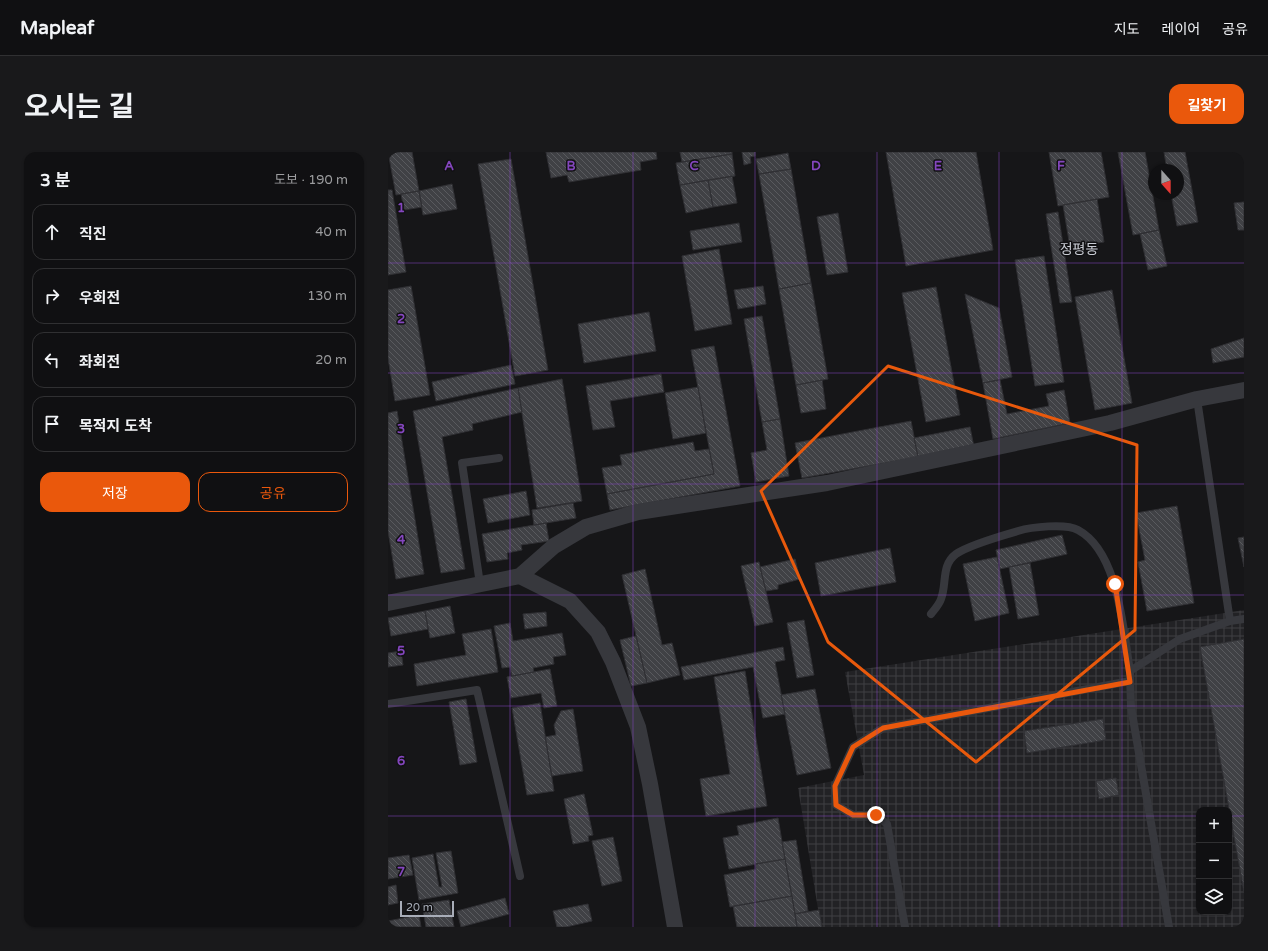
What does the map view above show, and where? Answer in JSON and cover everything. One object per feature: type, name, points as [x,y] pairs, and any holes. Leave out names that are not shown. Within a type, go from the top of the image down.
[{"type":"street","points":[[388,603],[520,576],[554,546],[586,527],[638,512],[827,483],[1110,423],[1197,399],[1244,390]]},
{"type":"street","points":[[520,576],[570,601],[598,632],[614,662],[638,727],[650,784],[675,927]]},
{"type":"lane","points":[[1197,399],[1230,621]]},
{"type":"lane","points":[[480,584],[462,463],[499,458]]},
{"type":"lane","points":[[931,614],[941,600],[947,564],[956,554],[996,538],[1029,528],[1055,526],[1078,530],[1100,550],[1115,584],[1130,671],[1131,707],[1169,927]]},
{"type":"lane","points":[[1130,671],[1180,639],[1230,621],[1244,619]]},
{"type":"lane","points":[[905,927],[887,824],[876,815],[853,815],[836,805],[835,786],[853,747],[883,728],[1130,682]]},
{"type":"lane","points":[[388,704],[477,690],[520,876]]},
{"type":"highlighted area","points":[[888,366],[1137,445],[1135,630],[976,762],[828,642],[761,491]]},
{"type":"shaded area","points":[[1244,610],[1244,927],[821,927],[798,788],[864,775],[845,672]]},
{"type":"building","points":[[388,152],[412,152],[419,191],[396,195]]},
{"type":"building","points":[[546,152],[656,152],[657,159],[640,162],[641,170],[569,182],[567,175],[551,178]]},
{"type":"building","points":[[680,152],[732,152],[732,154],[682,162]]},
{"type":"building","points":[[742,152],[755,152],[755,156],[750,157],[751,163],[744,165]]},
{"type":"building","points":[[886,152],[976,152],[993,250],[906,266]]},
{"type":"building","points":[[1049,152],[1101,152],[1109,197],[1058,206]]},
{"type":"building","points":[[1118,152],[1145,152],[1148,169],[1148,200],[1154,200],[1159,230],[1133,235]]},
{"type":"building","points":[[1164,152],[1185,152],[1198,222],[1177,226],[1172,200],[1184,200],[1184,164],[1166,164]]},
{"type":"building","points":[[788,153],[791,169],[759,174],[756,159]]},
{"type":"building","points":[[732,154],[735,176],[680,185],[676,163]]},
{"type":"building","points":[[511,159],[548,370],[515,376],[478,164]]},
{"type":"building","points":[[791,169],[811,283],[779,289],[759,174]]},
{"type":"building","points":[[732,176],[737,203],[713,207],[708,180]]},
{"type":"building","points":[[708,180],[713,207],[686,213],[680,185]]},
{"type":"building","points":[[452,184],[457,209],[423,215],[419,191]]},
{"type":"building","points":[[388,190],[392,190],[406,272],[388,275]]},
{"type":"building","points":[[419,191],[422,207],[404,210],[401,194]]},
{"type":"building","points":[[1097,199],[1104,242],[1070,247],[1063,205]]},
{"type":"building","points":[[1244,202],[1244,230],[1238,230],[1234,203]]},
{"type":"building","points":[[1058,212],[1072,302],[1060,303],[1046,214]]},
{"type":"building","points":[[838,213],[848,272],[827,275],[817,217]]},
{"type":"building","points":[[739,223],[742,242],[693,250],[690,231]]},
{"type":"building","points":[[1159,230],[1167,266],[1148,270],[1140,234]]},
{"type":"building","points":[[719,249],[732,324],[695,331],[682,256]]},
{"type":"building","points":[[1044,256],[1064,382],[1035,386],[1015,260]]},
{"type":"building","points":[[811,283],[828,379],[796,385],[779,289]]},
{"type":"building","points":[[411,286],[430,395],[395,401],[388,358],[388,290]]},
{"type":"building","points":[[763,286],[766,304],[738,309],[734,290]]},
{"type":"building","points":[[936,287],[960,415],[926,422],[902,293]]},
{"type":"building","points":[[1112,290],[1132,403],[1095,410],[1075,297]]},
{"type":"building","points":[[965,294],[999,308],[1012,377],[983,383]]},
{"type":"building","points":[[649,312],[656,351],[584,363],[578,324]]},
{"type":"building","points":[[762,316],[780,419],[762,422],[744,319]]},
{"type":"building","points":[[1244,338],[1244,357],[1213,363],[1211,349]]},
{"type":"building","points":[[714,346],[740,486],[610,510],[607,494],[714,474],[691,350]]},
{"type":"building","points":[[511,365],[515,384],[436,401],[432,382]]},
{"type":"building","points":[[661,374],[664,392],[610,401],[615,427],[593,430],[586,386]]},
{"type":"building","points":[[562,379],[582,501],[537,508],[518,388]]},
{"type":"building","points":[[822,380],[826,409],[801,413],[796,385]]},
{"type":"building","points":[[1000,380],[1007,414],[1049,406],[1046,394],[1064,390],[1070,423],[993,439],[983,383]]},
{"type":"building","points":[[698,387],[706,433],[673,439],[665,393]]},
{"type":"building","points":[[518,388],[522,412],[472,424],[473,430],[442,437],[465,569],[441,573],[413,411]]},
{"type":"building","points":[[397,411],[424,574],[396,579],[388,531],[388,413]]},
{"type":"building","points":[[780,419],[789,476],[756,482],[751,453],[767,450],[762,422]]},
{"type":"building","points":[[911,421],[918,457],[802,478],[795,443]]},
{"type":"building","points":[[970,427],[974,447],[918,457],[914,438]]},
{"type":"building","points":[[693,442],[695,451],[709,449],[714,474],[607,494],[602,468],[622,465],[620,455]]},
{"type":"building","points":[[526,491],[530,515],[488,523],[483,499]]},
{"type":"building","points":[[573,503],[576,518],[534,525],[532,510]]},
{"type":"building","points":[[1177,506],[1194,603],[1147,611],[1138,562],[1145,560],[1136,513]]},
{"type":"building","points":[[546,523],[549,541],[521,545],[522,550],[507,553],[508,559],[487,562],[482,534]]},
{"type":"building","points":[[1062,535],[1067,554],[1000,569],[996,550]]},
{"type":"building","points":[[1244,537],[1244,567],[1238,538]]},
{"type":"building","points":[[890,548],[896,582],[821,596],[815,563]]},
{"type":"building","points":[[997,557],[1009,613],[975,621],[963,564]]},
{"type":"building","points":[[795,559],[800,579],[778,585],[778,589],[766,591],[760,567]]},
{"type":"building","points":[[759,562],[773,622],[755,626],[741,566]]},
{"type":"building","points":[[1030,563],[1039,615],[1018,619],[1009,567]]},
{"type":"building","points":[[645,569],[662,645],[672,643],[680,675],[647,683],[622,575]]},
{"type":"building","points":[[450,606],[455,633],[430,638],[425,611]]},
{"type":"building","points":[[425,611],[428,629],[391,636],[388,618]]},
{"type":"building","points":[[546,612],[547,626],[525,629],[523,614]]},
{"type":"building","points":[[804,620],[814,675],[797,678],[787,623]]},
{"type":"building","points":[[510,623],[513,641],[562,633],[566,655],[553,657],[554,664],[533,668],[534,672],[512,676],[510,667],[502,668],[494,626]]},
{"type":"building","points":[[491,629],[498,672],[417,686],[414,664],[466,655],[462,634]]},
{"type":"building","points":[[636,636],[647,683],[631,686],[620,640]]},
{"type":"building","points":[[1244,639],[1244,892],[1232,825],[1232,807],[1229,807],[1200,647]]},
{"type":"building","points":[[783,647],[785,660],[775,662],[785,714],[763,718],[753,667],[684,680],[681,667]]},
{"type":"building","points":[[401,651],[403,665],[388,667],[388,653]]},
{"type":"building","points":[[550,669],[557,706],[544,708],[541,693],[511,698],[507,677]]},
{"type":"building","points":[[745,671],[767,806],[706,816],[700,779],[730,774],[714,677]]},
{"type":"building","points":[[815,689],[831,768],[797,775],[781,695]]},
{"type":"building","points":[[466,699],[477,762],[460,765],[449,702]]},
{"type":"building","points":[[540,703],[554,791],[527,795],[512,708]]},
{"type":"building","points":[[573,709],[583,771],[552,776],[545,737],[556,735],[554,725],[561,711]]},
{"type":"building","points":[[1103,719],[1106,740],[1027,753],[1024,731]]},
{"type":"building","points":[[1116,778],[1119,795],[1099,799],[1096,781]]},
{"type":"building","points":[[584,794],[593,835],[588,836],[589,841],[573,844],[564,799]]},
{"type":"building","points":[[778,818],[785,859],[729,869],[723,838],[739,835],[737,826]]},
{"type":"building","points":[[613,837],[622,881],[602,886],[592,841]]},
{"type":"building","points":[[796,840],[808,911],[795,914],[782,842]]},
{"type":"building","points":[[451,851],[458,893],[419,900],[412,858],[433,854],[439,887],[442,887],[436,853]]},
{"type":"building","points":[[409,855],[413,875],[388,879],[388,858]]},
{"type":"building","points":[[785,859],[792,896],[730,907],[724,875],[756,869],[755,864]]},
{"type":"building","points":[[396,885],[398,903],[388,905],[388,887]]},
{"type":"building","points":[[792,896],[797,927],[737,927],[733,906]]},
{"type":"building","points":[[505,898],[509,914],[461,927],[457,911]]},
{"type":"building","points":[[449,900],[454,927],[426,927],[422,904]]},
{"type":"building","points":[[588,904],[592,921],[566,927],[557,927],[553,911]]},
{"type":"building","points":[[819,910],[822,927],[797,927],[795,914]]},
{"type":"building","points":[[419,915],[421,927],[388,927],[388,921]]},
{"type":"district","name":"정평동","points":[[1079,249]]},
{"type":"route","points":[[876,815],[853,815],[836,805],[835,786],[853,747],[883,728],[1130,682],[1130,671],[1115,584]]}]
